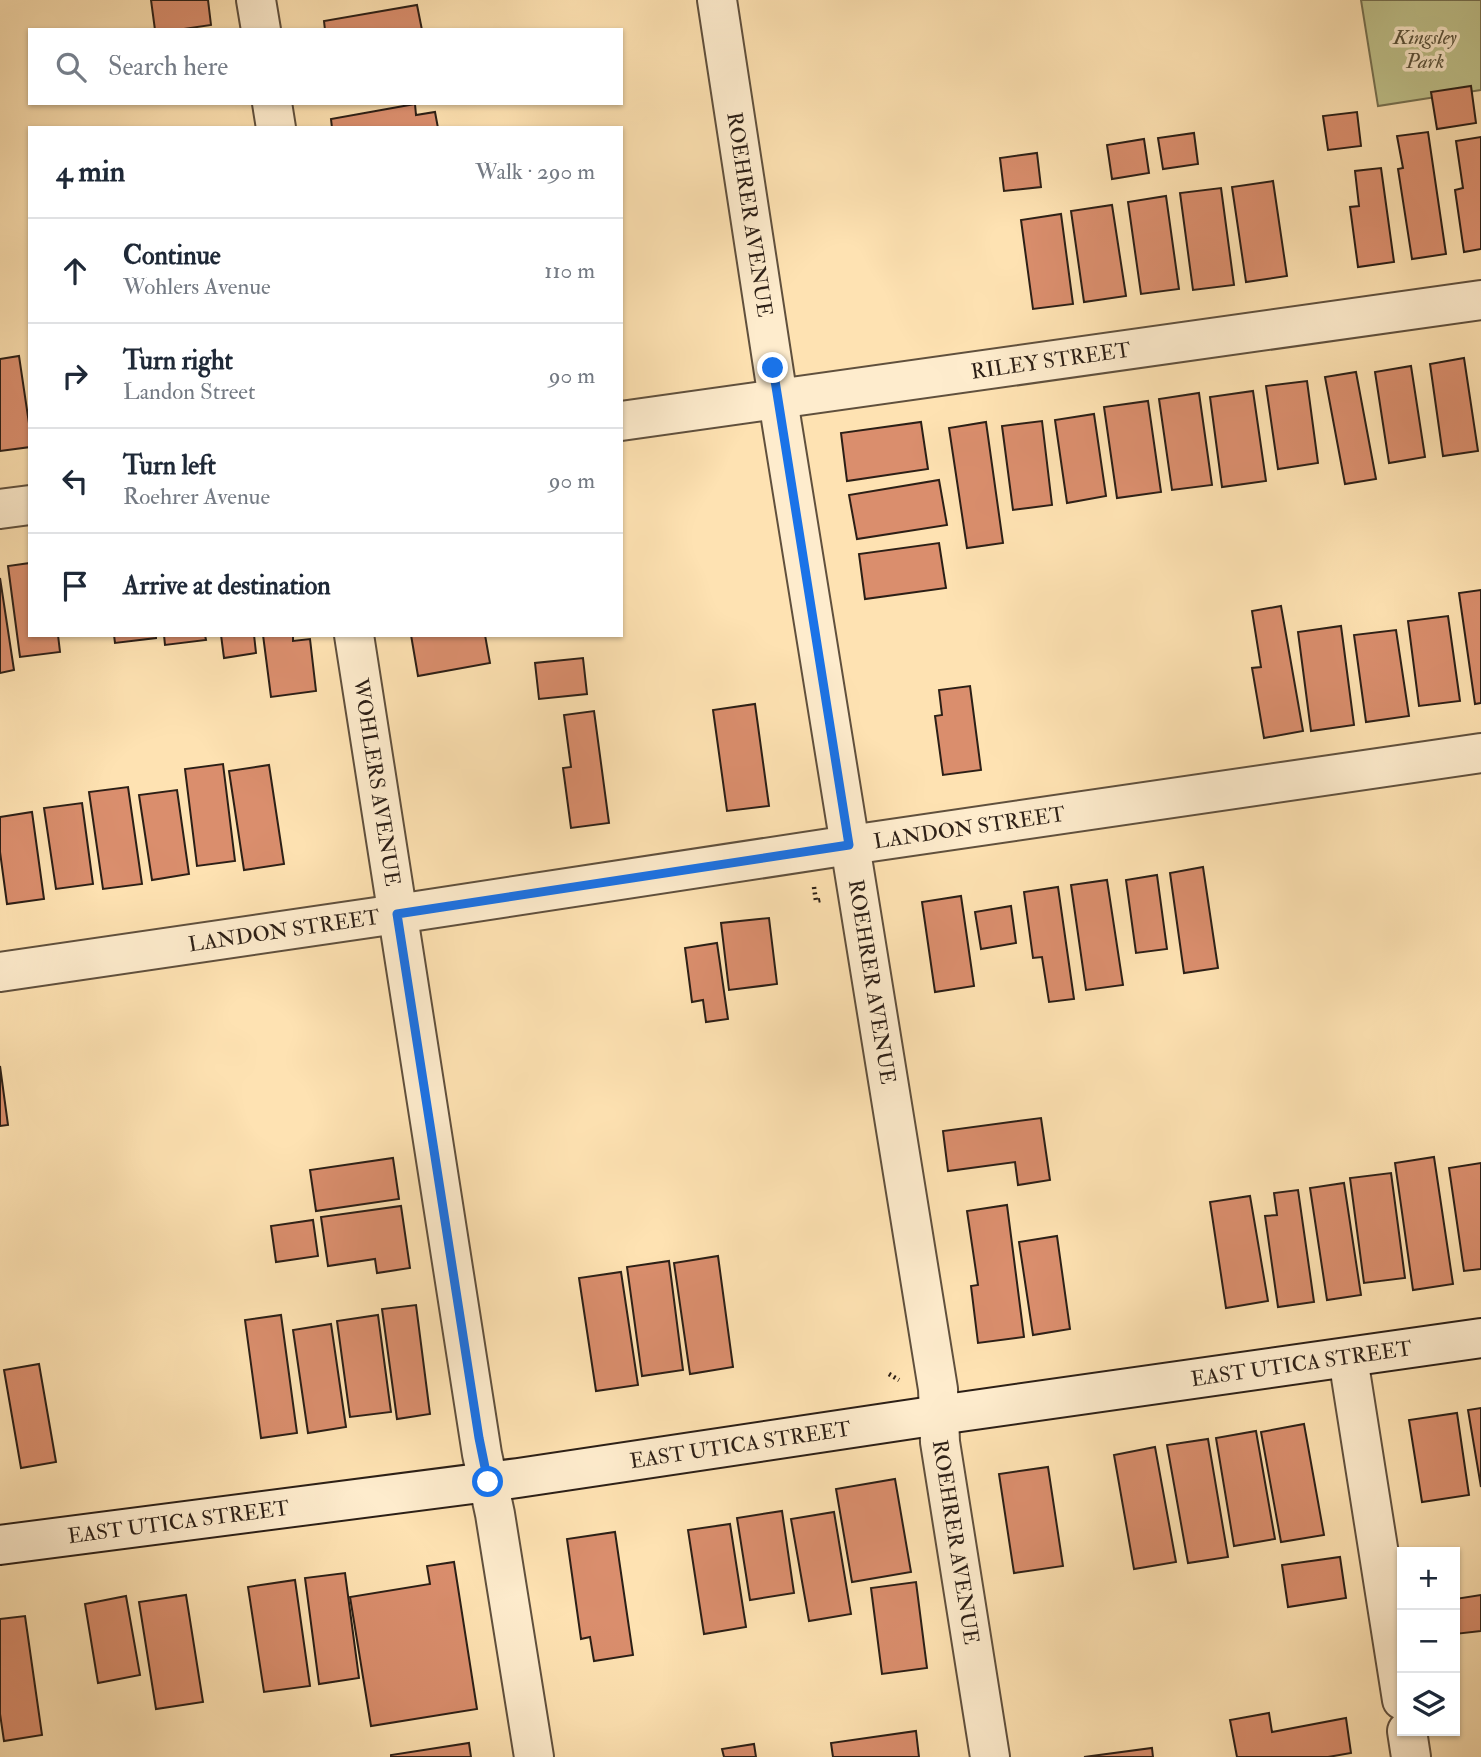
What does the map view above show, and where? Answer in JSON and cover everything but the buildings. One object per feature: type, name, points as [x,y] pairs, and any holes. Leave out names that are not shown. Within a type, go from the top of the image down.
[{"type":"street","points":[[256,0],[261,28]]},
{"type":"street","name":"ROEHRER AVENUE","points":[[717,0],[778,399],[938,1389],[940,1446],[990,1757]]},
{"type":"street","points":[[272,105],[276,126]]},
{"type":"street","name":"RILEY STREET","points":[[623,421],[1481,300]]},
{"type":"street","points":[[0,509],[28,505]]},
{"type":"street","name":"WOHLERS AVENUE","points":[[354,637],[479,1438],[495,1514],[534,1757]]},
{"type":"street","name":"LANDON STREET","points":[[0,972],[1481,753]]},
{"type":"street","name":"EAST UTICA STREET","points":[[0,1545],[488,1482],[1481,1338]]},
{"type":"street","points":[[1348,1358],[1398,1673]]},
{"type":"street","points":[[1408,1736],[1411,1757]]},
{"type":"path","points":[[814,883],[816,901]]},
{"type":"green space","name":"Kingsley Park","points":[[1361,0],[1481,0],[1481,90],[1378,106]]},
{"type":"route","points":[[488,1482],[397,914],[849,845],[773,368]]}]
